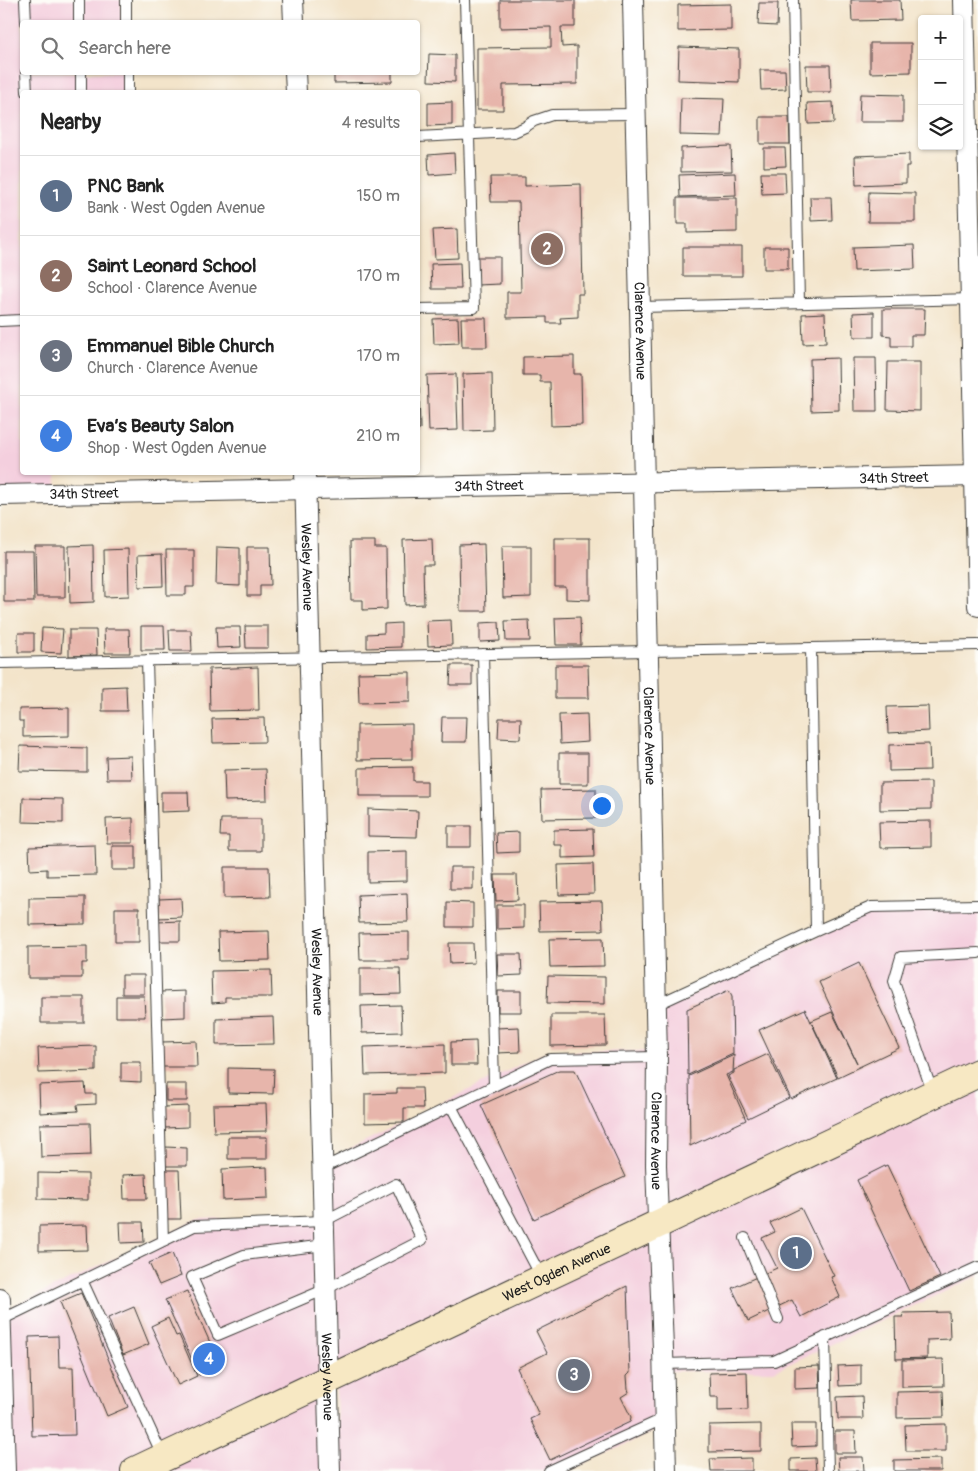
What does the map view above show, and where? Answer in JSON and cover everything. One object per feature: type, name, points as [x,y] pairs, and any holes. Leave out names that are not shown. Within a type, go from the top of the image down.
[{"type":"main road","name":"West Ogden Avenue","points":[[135,1471],[978,1073]]},
{"type":"street","points":[[293,0],[294,20]]},
{"type":"street","name":"Clarence Avenue","points":[[633,0],[656,1005],[656,1165],[666,1471]]},
{"type":"street","points":[[964,0],[973,133],[978,606]]},
{"type":"street","points":[[295,75],[296,90]]},
{"type":"street","name":"34th Street","points":[[0,495],[305,481],[644,482],[976,476]]},
{"type":"street","name":"Wesley Avenue","points":[[305,481],[330,1471]]},
{"type":"street","points":[[0,1299],[5,1471]]},
{"type":"lane","points":[[25,0],[26,20]]},
{"type":"lane","points":[[78,0],[79,20]]},
{"type":"lane","points":[[126,0],[126,20]]},
{"type":"lane","points":[[420,309],[474,308],[465,0]]},
{"type":"lane","points":[[793,0],[799,304]]},
{"type":"lane","points":[[26,75],[27,90]]},
{"type":"lane","points":[[81,75],[81,90]]},
{"type":"lane","points":[[128,75],[128,90]]},
{"type":"lane","points":[[420,137],[514,132],[526,128],[534,121],[552,115],[635,114]]},
{"type":"lane","points":[[640,307],[974,299]]},
{"type":"lane","points":[[0,321],[20,320]]},
{"type":"lane","points":[[0,663],[978,645]]},
{"type":"lane","points":[[811,648],[816,930]]},
{"type":"lane","points":[[483,654],[494,1085]]},
{"type":"lane","points":[[147,660],[163,1240]]},
{"type":"lane","points":[[656,1005],[816,930],[871,907],[978,906]]},
{"type":"lane","points":[[933,1094],[894,981],[901,957],[978,954]]},
{"type":"lane","points":[[323,1168],[550,1059],[657,1057]]},
{"type":"lane","points":[[451,1106],[542,1278]]},
{"type":"lane","points":[[0,1320],[194,1226],[324,1221],[396,1184],[422,1240],[326,1289],[218,1335],[192,1277],[244,1255],[325,1245]]},
{"type":"lane","points":[[745,1238],[778,1319]]},
{"type":"lane","points":[[664,1364],[774,1361],[978,1267]]},
{"type":"lane","points":[[82,1280],[164,1458]]},
{"type":"lane","points":[[825,1337],[828,1471]]},
{"type":"lane","points":[[549,1471],[665,1418]]},
{"type":"shaded area","points":[[0,0],[121,0],[122,20],[20,20],[20,75],[123,75],[124,90],[20,90],[20,475],[56,475],[57,490],[0,491]]},
{"type":"shaded area","points":[[978,910],[978,1072],[332,1374],[327,1160],[546,1052],[662,1051],[660,1009],[873,912]]},
{"type":"shaded area","points":[[978,1082],[978,1276],[774,1371],[670,1371],[672,1423],[568,1471],[338,1471],[336,1385]]},
{"type":"shaded area","points":[[318,1216],[322,1376],[121,1471],[0,1471],[0,1312],[198,1220]]},
{"type":"shaded area","points":[[324,1386],[327,1471],[143,1471]]},
{"type":"building","points":[[500,0],[575,0],[575,27],[561,27],[562,47],[577,46],[577,84],[503,85],[503,110],[477,110],[477,48],[551,47],[551,27],[500,28]]},
{"type":"building","points":[[851,0],[900,0],[901,20],[852,21]]},
{"type":"building","points":[[759,3],[778,3],[777,26],[758,25]]},
{"type":"building","points":[[731,4],[731,30],[678,31],[678,5]]},
{"type":"building","points":[[870,43],[911,43],[911,72],[870,73]]},
{"type":"building","points":[[679,47],[739,49],[739,82],[678,80]]},
{"type":"building","points":[[429,54],[455,55],[455,82],[428,81]]},
{"type":"building","points":[[806,65],[830,65],[831,92],[807,92]]},
{"type":"building","points":[[760,70],[785,70],[786,89],[761,90]]},
{"type":"building","points":[[334,75],[392,75],[392,82],[334,83]]},
{"type":"building","points":[[860,94],[903,95],[903,122],[859,122]]},
{"type":"building","points":[[681,98],[724,99],[722,136],[680,135]]},
{"type":"building","points":[[452,102],[452,125],[428,126],[428,103]]},
{"type":"building","points":[[833,102],[834,123],[808,124],[807,103]]},
{"type":"building","points":[[760,117],[789,117],[790,144],[760,144]]},
{"type":"building","points":[[731,146],[732,171],[681,172],[681,148]]},
{"type":"building","points":[[764,148],[785,148],[786,166],[764,167]]},
{"type":"building","points":[[454,153],[455,173],[429,175],[428,155]]},
{"type":"building","points":[[909,154],[909,166],[906,166],[906,183],[856,185],[855,156]]},
{"type":"building","points":[[735,173],[736,195],[680,197],[679,175]]},
{"type":"building","points":[[761,173],[785,173],[786,193],[762,194]]},
{"type":"building","points":[[490,177],[525,177],[525,186],[581,184],[583,294],[578,294],[578,317],[560,318],[561,323],[547,323],[547,317],[507,318],[507,292],[521,292],[519,202],[491,202]]},
{"type":"building","points":[[869,192],[915,193],[915,222],[868,222]]},
{"type":"building","points":[[810,197],[831,197],[832,220],[811,221]]},
{"type":"building","points":[[677,198],[737,198],[737,232],[687,233],[687,224],[677,224]]},
{"type":"building","points":[[457,229],[458,258],[435,259],[433,230]]},
{"type":"building","points":[[914,245],[915,269],[854,271],[853,247]]},
{"type":"building","points":[[683,247],[742,247],[742,276],[683,276]]},
{"type":"building","points":[[764,247],[788,247],[788,269],[764,269]]},
{"type":"building","points":[[477,257],[500,257],[500,284],[477,285]]},
{"type":"building","points":[[460,263],[461,289],[432,289],[431,264]]},
{"type":"building","points":[[883,309],[925,309],[924,335],[911,335],[911,346],[891,346],[891,336],[883,335]]},
{"type":"building","points":[[874,312],[874,337],[854,337],[853,313]]},
{"type":"building","points":[[825,313],[826,343],[803,344],[802,314]]},
{"type":"building","points":[[458,318],[459,343],[434,344],[433,319]]},
{"type":"building","points":[[461,318],[486,318],[487,347],[462,347]]},
{"type":"building","points":[[574,356],[574,374],[581,374],[582,425],[551,426],[550,382],[540,382],[540,375],[523,375],[523,357]]},
{"type":"building","points":[[838,358],[839,410],[811,411],[810,359]]},
{"type":"building","points":[[853,358],[876,358],[877,411],[854,411]]},
{"type":"building","points":[[888,362],[920,362],[920,411],[887,410]]},
{"type":"building","points":[[492,373],[493,430],[464,431],[463,374]]},
{"type":"building","points":[[456,374],[458,430],[429,431],[427,375]]},
{"type":"building","points":[[555,538],[590,538],[590,600],[566,599],[566,587],[555,587]]},
{"type":"building","points":[[432,539],[433,565],[423,565],[424,604],[405,605],[403,540]]},
{"type":"building","points":[[350,541],[375,541],[375,548],[386,548],[387,609],[363,610],[363,600],[351,600]]},
{"type":"building","points":[[484,544],[486,611],[460,611],[459,545]]},
{"type":"building","points":[[93,545],[94,602],[70,603],[69,546]]},
{"type":"building","points":[[35,546],[65,546],[65,597],[36,597]]},
{"type":"building","points":[[502,546],[531,546],[531,597],[503,598]]},
{"type":"building","points":[[217,547],[240,548],[240,586],[216,585]]},
{"type":"building","points":[[247,547],[270,547],[271,585],[260,585],[260,596],[247,596]]},
{"type":"building","points":[[128,549],[129,596],[105,597],[104,550]]},
{"type":"building","points":[[166,550],[194,550],[194,587],[186,587],[186,595],[167,595]]},
{"type":"building","points":[[4,551],[33,551],[34,602],[4,602]]},
{"type":"building","points":[[162,554],[163,586],[139,587],[138,555]]},
{"type":"building","points":[[580,617],[581,645],[556,645],[555,618]]},
{"type":"building","points":[[451,620],[452,645],[428,646],[427,621]]},
{"type":"building","points":[[529,620],[530,641],[506,641],[505,621]]},
{"type":"building","points":[[499,622],[500,641],[480,642],[480,623]]},
{"type":"building","points":[[401,623],[401,647],[367,648],[367,634],[384,633],[384,624]]},
{"type":"building","points":[[141,626],[164,626],[165,650],[141,650]]},
{"type":"building","points":[[245,626],[268,626],[268,648],[246,648]]},
{"type":"building","points":[[216,627],[240,627],[241,647],[217,648]]},
{"type":"building","points":[[42,628],[63,629],[61,653],[41,652]]},
{"type":"building","points":[[104,629],[129,629],[130,653],[105,653]]},
{"type":"building","points":[[69,630],[96,630],[97,655],[69,656]]},
{"type":"building","points":[[169,630],[191,630],[192,651],[170,651]]},
{"type":"building","points":[[18,633],[34,633],[34,652],[18,652]]},
{"type":"building","points":[[451,665],[472,665],[472,685],[450,685]]},
{"type":"building","points":[[555,665],[588,665],[589,698],[555,698]]},
{"type":"building","points":[[258,667],[259,710],[210,711],[209,669]]},
{"type":"building","points":[[410,672],[410,702],[359,703],[358,673]]},
{"type":"building","points":[[126,686],[127,711],[102,711],[102,687]]},
{"type":"building","points":[[928,706],[929,731],[888,733],[887,707]]},
{"type":"building","points":[[69,708],[69,736],[23,737],[23,721],[19,721],[19,709]]},
{"type":"building","points":[[587,714],[588,742],[560,744],[559,715]]},
{"type":"building","points":[[442,717],[467,717],[466,742],[441,742]]},
{"type":"building","points":[[264,718],[265,742],[213,743],[212,719]]},
{"type":"building","points":[[499,718],[521,718],[520,739],[498,738]]},
{"type":"building","points":[[412,724],[412,759],[357,760],[357,725]]},
{"type":"building","points":[[929,744],[930,770],[889,771],[889,745]]},
{"type":"building","points":[[20,746],[87,748],[87,772],[19,771]]},
{"type":"building","points":[[559,753],[588,753],[588,784],[559,784]]},
{"type":"building","points":[[131,756],[132,779],[107,779],[106,757]]},
{"type":"building","points":[[413,767],[413,781],[427,781],[427,796],[359,796],[359,768]]},
{"type":"building","points":[[266,769],[267,800],[225,801],[224,770]]},
{"type":"building","points":[[931,782],[931,809],[880,810],[880,783]]},
{"type":"building","points":[[596,789],[596,818],[542,819],[541,790]]},
{"type":"building","points":[[161,792],[188,792],[189,811],[161,812]]},
{"type":"building","points":[[23,798],[63,799],[63,823],[22,822]]},
{"type":"building","points":[[368,809],[418,811],[417,837],[368,836]]},
{"type":"building","points":[[133,818],[133,843],[107,843],[106,819]]},
{"type":"building","points":[[221,819],[261,819],[261,851],[229,851],[229,836],[220,836]]},
{"type":"building","points":[[931,821],[931,847],[880,848],[879,822]]},
{"type":"building","points":[[448,826],[471,826],[471,847],[448,847]]},
{"type":"building","points":[[593,829],[594,857],[562,858],[562,845],[554,845],[554,830]]},
{"type":"building","points":[[519,832],[519,852],[497,853],[496,833]]},
{"type":"building","points":[[95,845],[96,875],[47,876],[47,869],[30,870],[29,847]]},
{"type":"building","points":[[112,846],[136,846],[136,870],[112,870]]},
{"type":"building","points":[[407,851],[407,881],[368,882],[368,852]]},
{"type":"building","points":[[593,864],[594,894],[559,895],[558,865]]},
{"type":"building","points":[[224,867],[269,867],[270,897],[224,898]]},
{"type":"building","points":[[450,867],[473,867],[473,889],[450,889]]},
{"type":"building","points":[[495,875],[517,875],[518,900],[496,901]]},
{"type":"building","points":[[407,893],[408,922],[359,923],[358,895]]},
{"type":"building","points":[[85,897],[85,924],[29,925],[29,898]]},
{"type":"building","points":[[181,898],[182,917],[159,918],[159,899]]},
{"type":"building","points":[[602,901],[603,930],[540,931],[539,902]]},
{"type":"building","points":[[447,902],[473,903],[473,927],[447,927]]},
{"type":"building","points":[[497,905],[524,905],[524,928],[497,929]]},
{"type":"building","points":[[115,908],[139,908],[139,942],[115,942]]},
{"type":"building","points":[[180,921],[180,941],[158,941],[158,922]]},
{"type":"building","points":[[269,931],[270,960],[219,961],[218,932]]},
{"type":"building","points":[[409,932],[409,960],[360,960],[359,933]]},
{"type":"building","points":[[603,938],[604,966],[550,967],[549,939]]},
{"type":"building","points":[[449,943],[473,943],[474,963],[450,964]]},
{"type":"building","points":[[87,946],[87,963],[82,963],[82,978],[28,978],[28,947]]},
{"type":"building","points":[[497,954],[521,954],[522,975],[498,976]]},
{"type":"building","points":[[859,963],[899,1048],[838,1077],[811,1021],[832,1012],[857,1063],[819,982]]},
{"type":"building","points":[[360,968],[400,968],[401,994],[360,995]]},
{"type":"building","points":[[271,970],[272,997],[225,997],[225,1002],[212,1003],[211,971]]},
{"type":"building","points":[[122,975],[144,975],[144,994],[122,994]]},
{"type":"building","points":[[548,976],[605,977],[605,1004],[547,1003]]},
{"type":"building","points":[[729,990],[732,996],[733,1054],[688,1075],[687,1009]]},
{"type":"building","points":[[185,991],[185,1017],[161,1018],[161,992]]},
{"type":"building","points":[[498,991],[521,991],[521,1012],[498,1012]]},
{"type":"building","points":[[116,996],[144,996],[145,1017],[116,1017]]},
{"type":"building","points":[[41,997],[84,997],[84,1023],[41,1023]]},
{"type":"building","points":[[401,1005],[402,1032],[362,1033],[361,1006]]},
{"type":"building","points":[[805,1009],[837,1078],[791,1099],[759,1030]]},
{"type":"building","points":[[551,1015],[605,1015],[606,1045],[551,1046]]},
{"type":"building","points":[[273,1017],[274,1044],[216,1045],[216,1019]]},
{"type":"building","points":[[519,1027],[520,1052],[497,1053],[496,1028]]},
{"type":"building","points":[[196,1041],[197,1067],[163,1067],[162,1042]]},
{"type":"building","points":[[476,1041],[477,1065],[451,1065],[451,1042]]},
{"type":"building","points":[[445,1044],[445,1073],[365,1075],[364,1047]]},
{"type":"building","points":[[96,1046],[96,1071],[39,1073],[38,1048]]},
{"type":"building","points":[[768,1054],[789,1098],[748,1118],[728,1076],[734,1073],[734,1070]]},
{"type":"building","points":[[734,1055],[733,1072],[726,1075],[746,1120],[690,1146],[689,1076]]},
{"type":"building","points":[[121,1062],[141,1062],[141,1082],[121,1081]]},
{"type":"building","points":[[228,1068],[274,1069],[273,1094],[228,1093]]},
{"type":"building","points":[[559,1070],[575,1070],[625,1177],[534,1219],[481,1105]]},
{"type":"building","points":[[85,1083],[86,1094],[96,1094],[96,1104],[77,1105],[78,1111],[40,1113],[39,1085]]},
{"type":"building","points":[[166,1084],[187,1084],[187,1101],[166,1101]]},
{"type":"building","points":[[397,1088],[422,1088],[423,1108],[404,1108],[404,1122],[365,1123],[365,1094],[397,1093]]},
{"type":"building","points":[[266,1104],[267,1131],[214,1132],[213,1105]]},
{"type":"building","points":[[188,1106],[188,1127],[165,1128],[164,1107]]},
{"type":"building","points":[[90,1123],[91,1155],[41,1157],[40,1124]]},
{"type":"building","points":[[228,1137],[267,1137],[267,1159],[228,1159]]},
{"type":"building","points":[[165,1147],[187,1148],[187,1166],[165,1166]]},
{"type":"building","points":[[887,1165],[940,1277],[909,1291],[857,1180]]},
{"type":"building","points":[[267,1167],[268,1198],[223,1200],[222,1169]]},
{"type":"building","points":[[162,1170],[179,1170],[181,1219],[164,1219]]},
{"type":"building","points":[[38,1173],[88,1174],[88,1200],[38,1199]]},
{"type":"building","points":[[146,1174],[147,1199],[124,1199],[123,1175]]},
{"type":"building","points":[[801,1208],[834,1276],[831,1277],[840,1297],[801,1317],[792,1300],[748,1321],[732,1288],[777,1268],[762,1238],[775,1232],[770,1223]]},
{"type":"building","points":[[120,1222],[143,1222],[144,1242],[121,1243]]},
{"type":"building","points":[[87,1225],[88,1250],[39,1251],[39,1226]]},
{"type":"building","points":[[172,1253],[181,1276],[159,1285],[149,1263]]},
{"type":"building","points":[[627,1286],[630,1373],[627,1376],[629,1392],[621,1397],[631,1417],[630,1422],[550,1460],[530,1419],[539,1415],[517,1368],[547,1353],[536,1331]]},
{"type":"building","points":[[187,1291],[220,1365],[199,1375],[165,1300]]},
{"type":"building","points":[[81,1293],[128,1407],[107,1416],[60,1302]]},
{"type":"building","points":[[134,1307],[149,1344],[123,1355],[108,1318]]},
{"type":"building","points":[[949,1312],[950,1339],[927,1340],[927,1358],[896,1359],[895,1317],[904,1317],[903,1313]]},
{"type":"building","points":[[168,1318],[176,1336],[179,1335],[197,1376],[178,1385],[151,1326]]},
{"type":"building","points":[[58,1336],[59,1367],[73,1367],[75,1435],[32,1436],[29,1337]]},
{"type":"building","points":[[943,1359],[944,1386],[902,1387],[902,1360]]},
{"type":"building","points":[[861,1365],[861,1385],[839,1386],[838,1366]]},
{"type":"building","points":[[819,1366],[820,1388],[795,1389],[795,1367]]},
{"type":"building","points":[[747,1372],[748,1410],[718,1411],[718,1397],[710,1397],[709,1373]]},
{"type":"building","points":[[943,1391],[944,1417],[897,1418],[897,1392]]},
{"type":"building","points":[[862,1396],[863,1419],[838,1419],[837,1397]]},
{"type":"building","points":[[761,1424],[761,1451],[709,1452],[709,1425]]},
{"type":"building","points":[[791,1424],[816,1424],[816,1446],[792,1447]]},
{"type":"building","points":[[946,1424],[946,1451],[906,1451],[905,1425]]},
{"type":"building","points":[[835,1431],[855,1431],[856,1453],[835,1453]]},
{"type":"building","points":[[838,1457],[863,1457],[864,1471],[839,1471]]},
{"type":"building","points":[[752,1458],[752,1471],[711,1471],[710,1459]]},
{"type":"building","points":[[815,1458],[816,1471],[791,1471],[791,1459]]},
{"type":"building","points":[[941,1459],[941,1471],[894,1471],[894,1460]]},
{"type":"place","name":"Saint Leonard School","points":[[547,249]]},
{"type":"place","name":"PNC Bank","points":[[796,1253]]},
{"type":"place","name":"Eva’s Beauty Salon","points":[[209,1359]]},
{"type":"place","name":"Emmanuel Bible Church","points":[[574,1375]]}]
